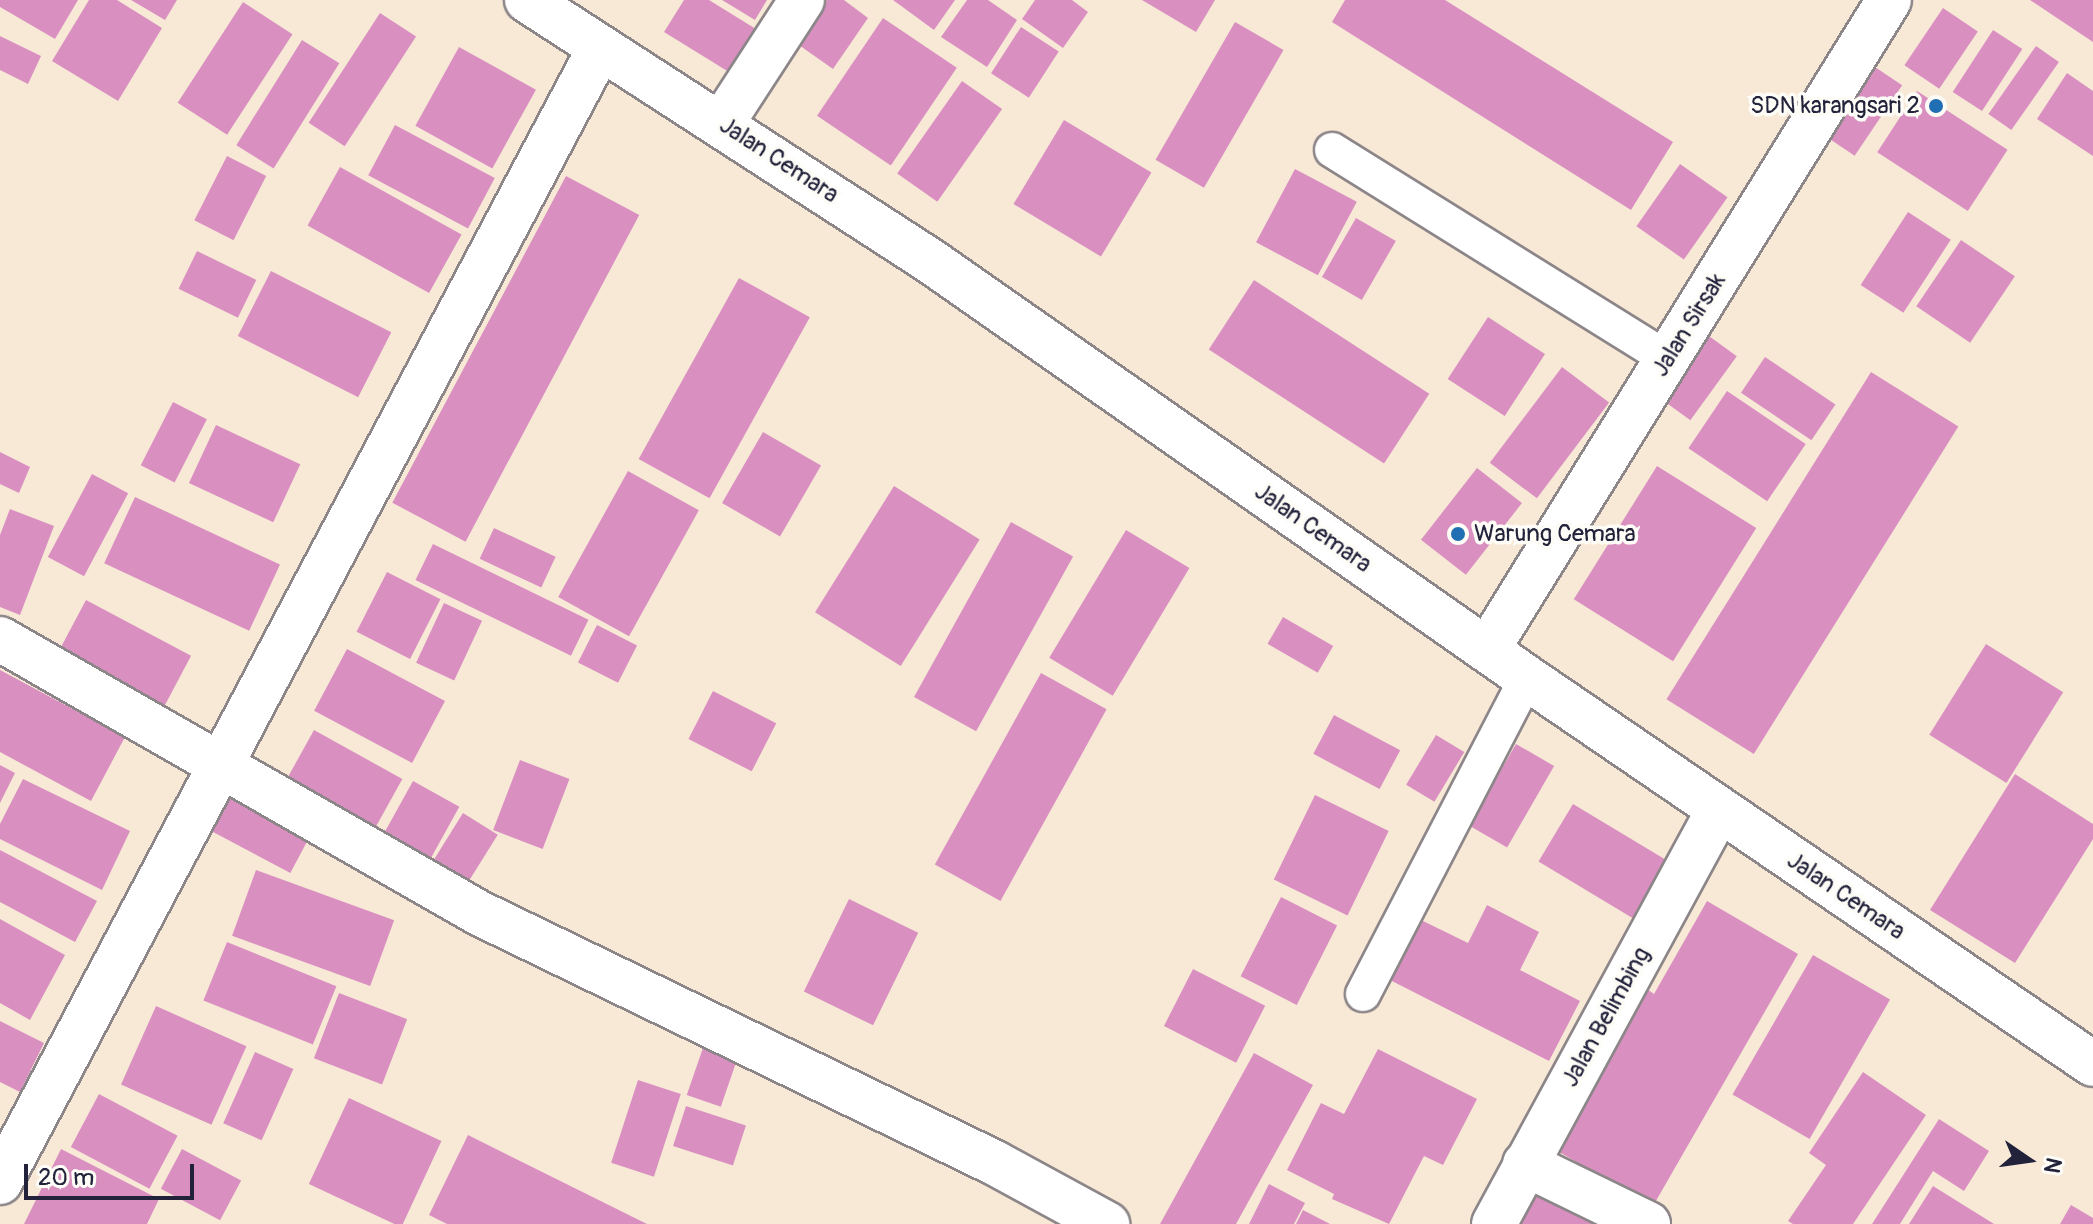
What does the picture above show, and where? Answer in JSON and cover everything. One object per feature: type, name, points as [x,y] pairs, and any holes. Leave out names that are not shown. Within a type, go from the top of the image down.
[{"type":"street","name":"Jalan Cemara","points":[[527,0],[722,123],[929,260],[1527,678],[2093,1064]]},
{"type":"street","points":[[722,123],[802,0]]},
{"type":"street","name":"Jalan Sirsak","points":[[1487,650],[1889,0]]},
{"type":"street","points":[[0,1182],[600,48]]},
{"type":"street","points":[[0,639],[222,763],[479,913],[995,1163],[1107,1224]]},
{"type":"street","name":"Jalan Belimbing","points":[[1494,1224],[1719,810]]},
{"type":"street","points":[[1525,1164],[1648,1224]]},
{"type":"lane","points":[[1332,150],[1668,359]]},
{"type":"lane","points":[[1363,994],[1527,678]]},
{"type":"building","points":[[0,0],[78,0],[55,39],[0,7]]},
{"type":"building","points":[[89,0],[117,0],[162,28],[118,101],[52,61]]},
{"type":"building","points":[[131,0],[177,0],[165,20]]},
{"type":"building","points":[[684,0],[709,0],[764,34],[737,77],[664,32]]},
{"type":"building","points":[[722,0],[767,0],[755,20]]},
{"type":"building","points":[[827,0],[844,0],[868,18],[833,69],[796,43]]},
{"type":"building","points":[[893,0],[955,0],[934,30]]},
{"type":"building","points":[[967,0],[988,0],[1017,20],[987,67],[941,37]]},
{"type":"building","points":[[1035,0],[1072,0],[1088,12],[1063,48],[1022,19]]},
{"type":"building","points":[[1142,0],[1215,0],[1196,32]]},
{"type":"building","points":[[1345,0],[1445,0],[1673,142],[1631,210],[1332,22]]},
{"type":"building","points":[[2030,0],[2093,0],[2093,42]]},
{"type":"building","points":[[243,2],[292,34],[227,135],[178,103]]},
{"type":"building","points":[[1943,8],[1978,31],[1939,89],[1904,65]]},
{"type":"building","points":[[380,13],[416,36],[345,146],[309,123]]},
{"type":"building","points":[[883,18],[957,68],[891,166],[817,116]]},
{"type":"building","points":[[1235,22],[1283,50],[1204,188],[1156,160]]},
{"type":"building","points":[[1021,27],[1059,52],[1029,98],[991,73]]},
{"type":"building","points":[[1993,30],[2022,49],[1982,111],[1953,92]]},
{"type":"building","points":[[0,36],[41,56],[28,84],[0,70]]},
{"type":"building","points":[[302,40],[339,63],[274,168],[236,145]]},
{"type":"building","points":[[2036,46],[2059,62],[2011,130],[1988,114]]},
{"type":"building","points":[[459,47],[536,90],[492,168],[415,126]]},
{"type":"building","points":[[1869,63],[1902,85],[1855,156],[1821,133]]},
{"type":"building","points":[[2067,73],[2093,91],[2093,156],[2037,119]]},
{"type":"building","points":[[962,81],[1002,109],[937,202],[897,174]]},
{"type":"building","points":[[1917,91],[2008,150],[1968,211],[1877,152]]},
{"type":"building","points":[[1064,120],[1151,173],[1101,257],[1014,204]]},
{"type":"building","points":[[395,125],[495,178],[468,228],[368,175]]},
{"type":"building","points":[[227,156],[266,176],[234,240],[194,220]]},
{"type":"building","points":[[1680,164],[1728,197],[1684,260],[1636,226]]},
{"type":"building","points":[[340,167],[462,234],[429,293],[308,226]]},
{"type":"building","points":[[1295,169],[1357,202],[1318,275],[1256,242]]},
{"type":"building","points":[[566,176],[639,215],[466,542],[392,503]]},
{"type":"building","points":[[1908,212],[1951,240],[1903,313],[1861,285]]},
{"type":"building","points":[[1356,218],[1396,241],[1362,300],[1322,277]]},
{"type":"building","points":[[1961,240],[2015,276],[1970,343],[1916,306]]},
{"type":"building","points":[[197,251],[256,280],[238,318],[179,289]]},
{"type":"building","points":[[271,271],[391,332],[358,397],[238,336]]},
{"type":"building","points":[[739,278],[810,317],[709,498],[639,459]]},
{"type":"building","points":[[1254,280],[1429,394],[1384,463],[1209,350]]},
{"type":"building","points":[[1488,317],[1545,354],[1505,416],[1448,379]]},
{"type":"building","points":[[1702,331],[1737,356],[1690,420],[1656,395]]},
{"type":"building","points":[[1765,357],[1835,405],[1811,440],[1741,393]]},
{"type":"building","points":[[1562,367],[1609,403],[1537,498],[1490,463]]},
{"type":"building","points":[[1871,372],[1958,427],[1754,754],[1666,699]]},
{"type":"building","points":[[1727,391],[1806,444],[1767,501],[1688,448]]},
{"type":"building","points":[[173,402],[207,419],[175,483],[141,465]]},
{"type":"building","points":[[216,425],[300,464],[273,522],[189,483]]},
{"type":"building","points":[[763,432],[821,466],[780,537],[722,503]]},
{"type":"building","points":[[0,452],[30,467],[19,493],[0,484]]},
{"type":"building","points":[[1657,466],[1756,528],[1673,661],[1574,599]]},
{"type":"building","points":[[1477,468],[1522,503],[1466,575],[1421,540]]},
{"type":"building","points":[[628,471],[699,510],[629,636],[558,597]]},
{"type":"building","points":[[92,474],[128,493],[84,576],[48,557]]},
{"type":"building","points":[[894,486],[980,540],[901,666],[815,612]]},
{"type":"building","points":[[135,497],[280,565],[249,631],[104,563]]},
{"type":"building","points":[[10,509],[54,526],[20,615],[0,607],[0,535]]},
{"type":"building","points":[[1011,522],[1073,556],[976,731],[914,697]]},
{"type":"building","points":[[494,528],[556,557],[541,588],[480,559]]},
{"type":"building","points":[[1126,530],[1189,568],[1113,696],[1049,658]]},
{"type":"building","points":[[433,544],[588,620],[571,656],[415,580]]},
{"type":"building","points":[[387,572],[440,599],[410,659],[357,632]]},
{"type":"building","points":[[86,600],[191,656],[161,712],[56,657]]},
{"type":"building","points":[[444,603],[482,621],[454,681],[416,663]]},
{"type":"building","points":[[1283,617],[1333,646],[1318,673],[1268,644]]},
{"type":"building","points":[[597,625],[637,645],[618,683],[578,662]]},
{"type":"building","points":[[1986,644],[2063,692],[2006,783],[1929,735]]},
{"type":"building","points":[[347,649],[445,701],[412,763],[314,711]]},
{"type":"building","points":[[0,670],[125,737],[91,801],[0,752]]},
{"type":"building","points":[[1041,673],[1107,709],[1000,901],[935,865]]},
{"type":"building","points":[[713,691],[776,723],[752,771],[688,739]]},
{"type":"building","points":[[1334,715],[1400,750],[1380,789],[1313,754]]},
{"type":"building","points":[[314,730],[402,779],[369,838],[281,789]]},
{"type":"building","points":[[1436,735],[1464,752],[1434,802],[1406,785]]},
{"type":"building","points":[[1516,744],[1554,766],[1507,847],[1469,825]]},
{"type":"building","points":[[520,760],[569,779],[543,849],[493,830]]},
{"type":"building","points":[[0,765],[15,773],[0,803]]},
{"type":"building","points":[[2015,774],[2093,824],[2093,839],[2015,963],[1930,910]]},
{"type":"building","points":[[23,779],[130,831],[102,890],[0,839],[0,824]]},
{"type":"building","points":[[413,781],[459,807],[426,866],[380,840]]},
{"type":"building","points":[[229,786],[313,831],[290,873],[206,828]]},
{"type":"building","points":[[1315,795],[1389,831],[1347,915],[1274,879]]},
{"type":"building","points":[[1573,804],[1672,863],[1637,921],[1538,861]]},
{"type":"building","points":[[463,813],[498,835],[464,888],[430,866]]},
{"type":"building","points":[[0,850],[97,901],[75,942],[0,902]]},
{"type":"building","points":[[256,870],[394,920],[370,986],[232,936]]},
{"type":"building","points":[[1281,897],[1337,926],[1297,1005],[1241,976]]},
{"type":"building","points":[[849,899],[918,933],[873,1025],[804,992]]},
{"type":"building","points":[[1707,901],[1798,954],[1653,1206],[1554,1149],[1647,989],[1654,994]]},
{"type":"building","points":[[1487,905],[1539,932],[1520,970],[1580,1001],[1549,1061],[1388,979],[1419,919],[1468,943]]},
{"type":"building","points":[[0,919],[65,955],[30,1020],[0,1003]]},
{"type":"building","points":[[227,942],[336,986],[313,1045],[203,1000]]},
{"type":"building","points":[[1813,955],[1890,1000],[1810,1139],[1732,1094]]},
{"type":"building","points":[[1193,969],[1265,1006],[1236,1063],[1164,1026]]},
{"type":"building","points":[[339,993],[407,1019],[382,1085],[314,1058]]},
{"type":"building","points":[[156,1006],[246,1046],[211,1125],[121,1085]]},
{"type":"building","points":[[0,1021],[44,1043],[20,1092],[0,1082]]},
{"type":"building","points":[[704,1045],[738,1057],[721,1107],[687,1095]]},
{"type":"building","points":[[1378,1049],[1477,1099],[1443,1165],[1424,1156],[1389,1224],[1332,1199],[1334,1194],[1287,1170],[1321,1103],[1344,1114]]},
{"type":"building","points":[[255,1052],[293,1069],[262,1140],[223,1123]]},
{"type":"building","points":[[1254,1053],[1313,1085],[1236,1224],[1160,1224]]},
{"type":"building","points":[[1863,1072],[1926,1115],[1853,1224],[1793,1224],[1788,1221],[1826,1165],[1809,1153]]},
{"type":"building","points":[[638,1080],[681,1094],[654,1177],[611,1163]]},
{"type":"building","points":[[99,1094],[178,1136],[149,1189],[71,1147]]},
{"type":"building","points":[[349,1098],[441,1141],[403,1224],[394,1224],[309,1184]]},
{"type":"building","points":[[686,1106],[746,1125],[733,1165],[673,1146]]},
{"type":"building","points":[[1939,1119],[1989,1151],[1964,1191],[1933,1171],[1900,1224],[1872,1224]]},
{"type":"building","points":[[468,1135],[647,1224],[447,1224],[429,1215]]},
{"type":"building","points":[[61,1149],[159,1199],[147,1224],[24,1224]]},
{"type":"building","points":[[182,1149],[241,1180],[220,1220],[161,1189]]},
{"type":"building","points":[[1269,1184],[1305,1203],[1294,1224],[1249,1224]]},
{"type":"building","points":[[1933,1186],[1994,1224],[1909,1224]]},
{"type":"building","points":[[1534,1188],[1604,1224],[1515,1224]]},
{"type":"building","points":[[2071,1205],[2093,1218],[2093,1224],[2060,1224]]},
{"type":"building","points":[[1303,1210],[1330,1224],[1296,1224]]},
{"type":"place","name":"SDN karangsari 2","points":[[1936,106]]},
{"type":"place","name":"Warung Cemara","points":[[1458,534]]}]
